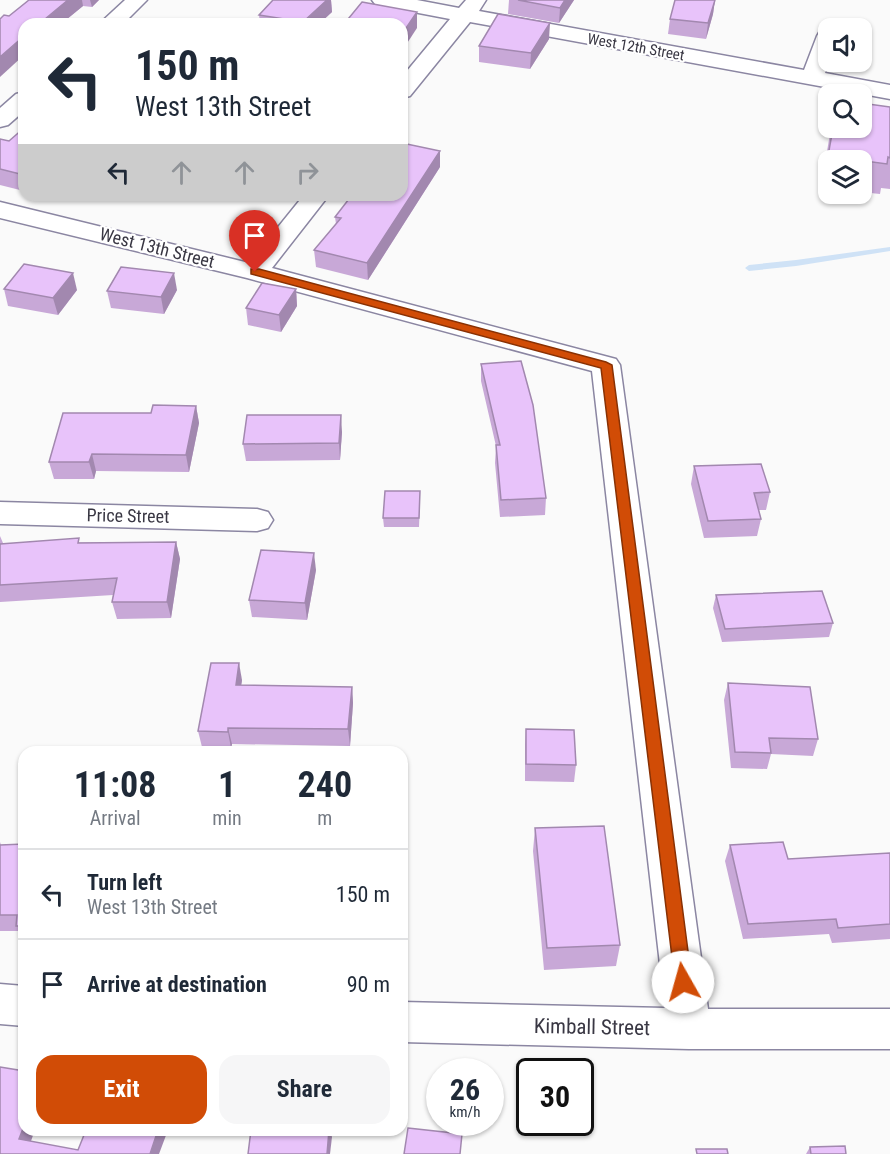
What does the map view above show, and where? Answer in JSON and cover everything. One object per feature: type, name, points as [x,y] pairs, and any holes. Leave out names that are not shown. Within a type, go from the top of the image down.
[{"type":"street","points":[[117,18],[137,0]]},
{"type":"street","name":"West 12th Street","points":[[382,0],[470,8],[890,92]]},
{"type":"street","points":[[408,84],[470,8]]},
{"type":"street","points":[[812,78],[818,63]]},
{"type":"street","points":[[0,120],[18,104]]},
{"type":"street","points":[[255,272],[312,201]]},
{"type":"street","name":"West 13th Street","points":[[0,210],[255,272],[606,365],[689,1029]]},
{"type":"street","name":"Price Street","points":[[0,513],[256,520]]},
{"type":"street","points":[[0,1004],[18,1006]]},
{"type":"street","name":"Kimball Street","points":[[408,1022],[689,1029],[890,1029]]},
{"type":"building","points":[[29,0],[68,0],[46,18],[18,18],[18,41],[0,57],[0,19],[4,15],[9,16]]},
{"type":"building","points":[[273,0],[327,0],[307,18],[278,18],[259,15]]},
{"type":"building","points":[[518,0],[565,0],[560,8]]},
{"type":"building","points":[[675,0],[715,0],[708,23],[670,19]]},
{"type":"building","points":[[362,2],[417,12],[408,25],[408,18],[349,18]]},
{"type":"building","points":[[498,14],[550,23],[531,53],[479,46]]},
{"type":"building","points":[[872,105],[890,107],[890,158],[888,157],[887,164],[872,162],[872,150],[829,150],[831,138],[872,138]]},
{"type":"building","points":[[18,133],[18,174],[0,169],[0,139],[9,141]]},
{"type":"building","points":[[408,144],[440,151],[408,200]]},
{"type":"building","points":[[347,201],[407,201],[367,263],[314,250],[341,218],[335,217]]},
{"type":"building","points":[[24,264],[73,273],[53,298],[4,289]]},
{"type":"building","points":[[121,267],[174,273],[161,297],[107,291]]},
{"type":"building","points":[[262,283],[296,289],[279,315],[246,308]]},
{"type":"building","points":[[521,361],[533,405],[546,498],[501,500],[496,445],[500,445],[481,364]]},
{"type":"building","points":[[153,405],[196,406],[186,455],[92,454],[89,462],[49,462],[63,413],[151,413]]},
{"type":"building","points":[[247,415],[341,415],[339,443],[243,444]]},
{"type":"building","points":[[761,464],[770,492],[754,493],[761,519],[708,521],[694,466]]},
{"type":"building","points":[[385,491],[420,491],[419,518],[383,518]]},
{"type":"building","points":[[79,538],[78,543],[176,542],[167,602],[112,602],[117,578],[0,585],[0,544]]},
{"type":"building","points":[[261,550],[314,553],[305,603],[249,600]]},
{"type":"building","points":[[822,591],[833,623],[725,629],[716,595]]},
{"type":"building","points":[[211,663],[239,663],[236,685],[352,687],[348,729],[228,728],[228,732],[198,731]]},
{"type":"building","points":[[728,683],[810,687],[818,739],[769,738],[771,753],[735,752]]},
{"type":"building","points":[[526,729],[574,730],[576,765],[526,764]]},
{"type":"building","points":[[604,826],[620,945],[547,948],[535,828]]},
{"type":"building","points":[[783,842],[788,859],[890,853],[890,924],[838,928],[836,919],[748,924],[730,845]]},
{"type":"building","points":[[18,844],[18,926],[16,926],[17,915],[0,915],[0,845]]},
{"type":"building","points":[[0,1067],[18,1070],[19,1139],[78,1150],[84,1136],[156,1136],[150,1154],[0,1154]]},
{"type":"building","points":[[408,1128],[426,1130],[426,1136],[462,1136],[460,1154],[404,1154]]},
{"type":"building","points":[[250,1136],[328,1136],[327,1154],[248,1154]]},
{"type":"building","points":[[845,1146],[846,1154],[811,1154],[810,1147]]},
{"type":"building","points":[[696,1149],[727,1149],[728,1154],[697,1154]]},
{"type":"waterway","points":[[749,268],[890,249]]},
{"type":"route","points":[[255,272],[606,365],[683,982]]}]
